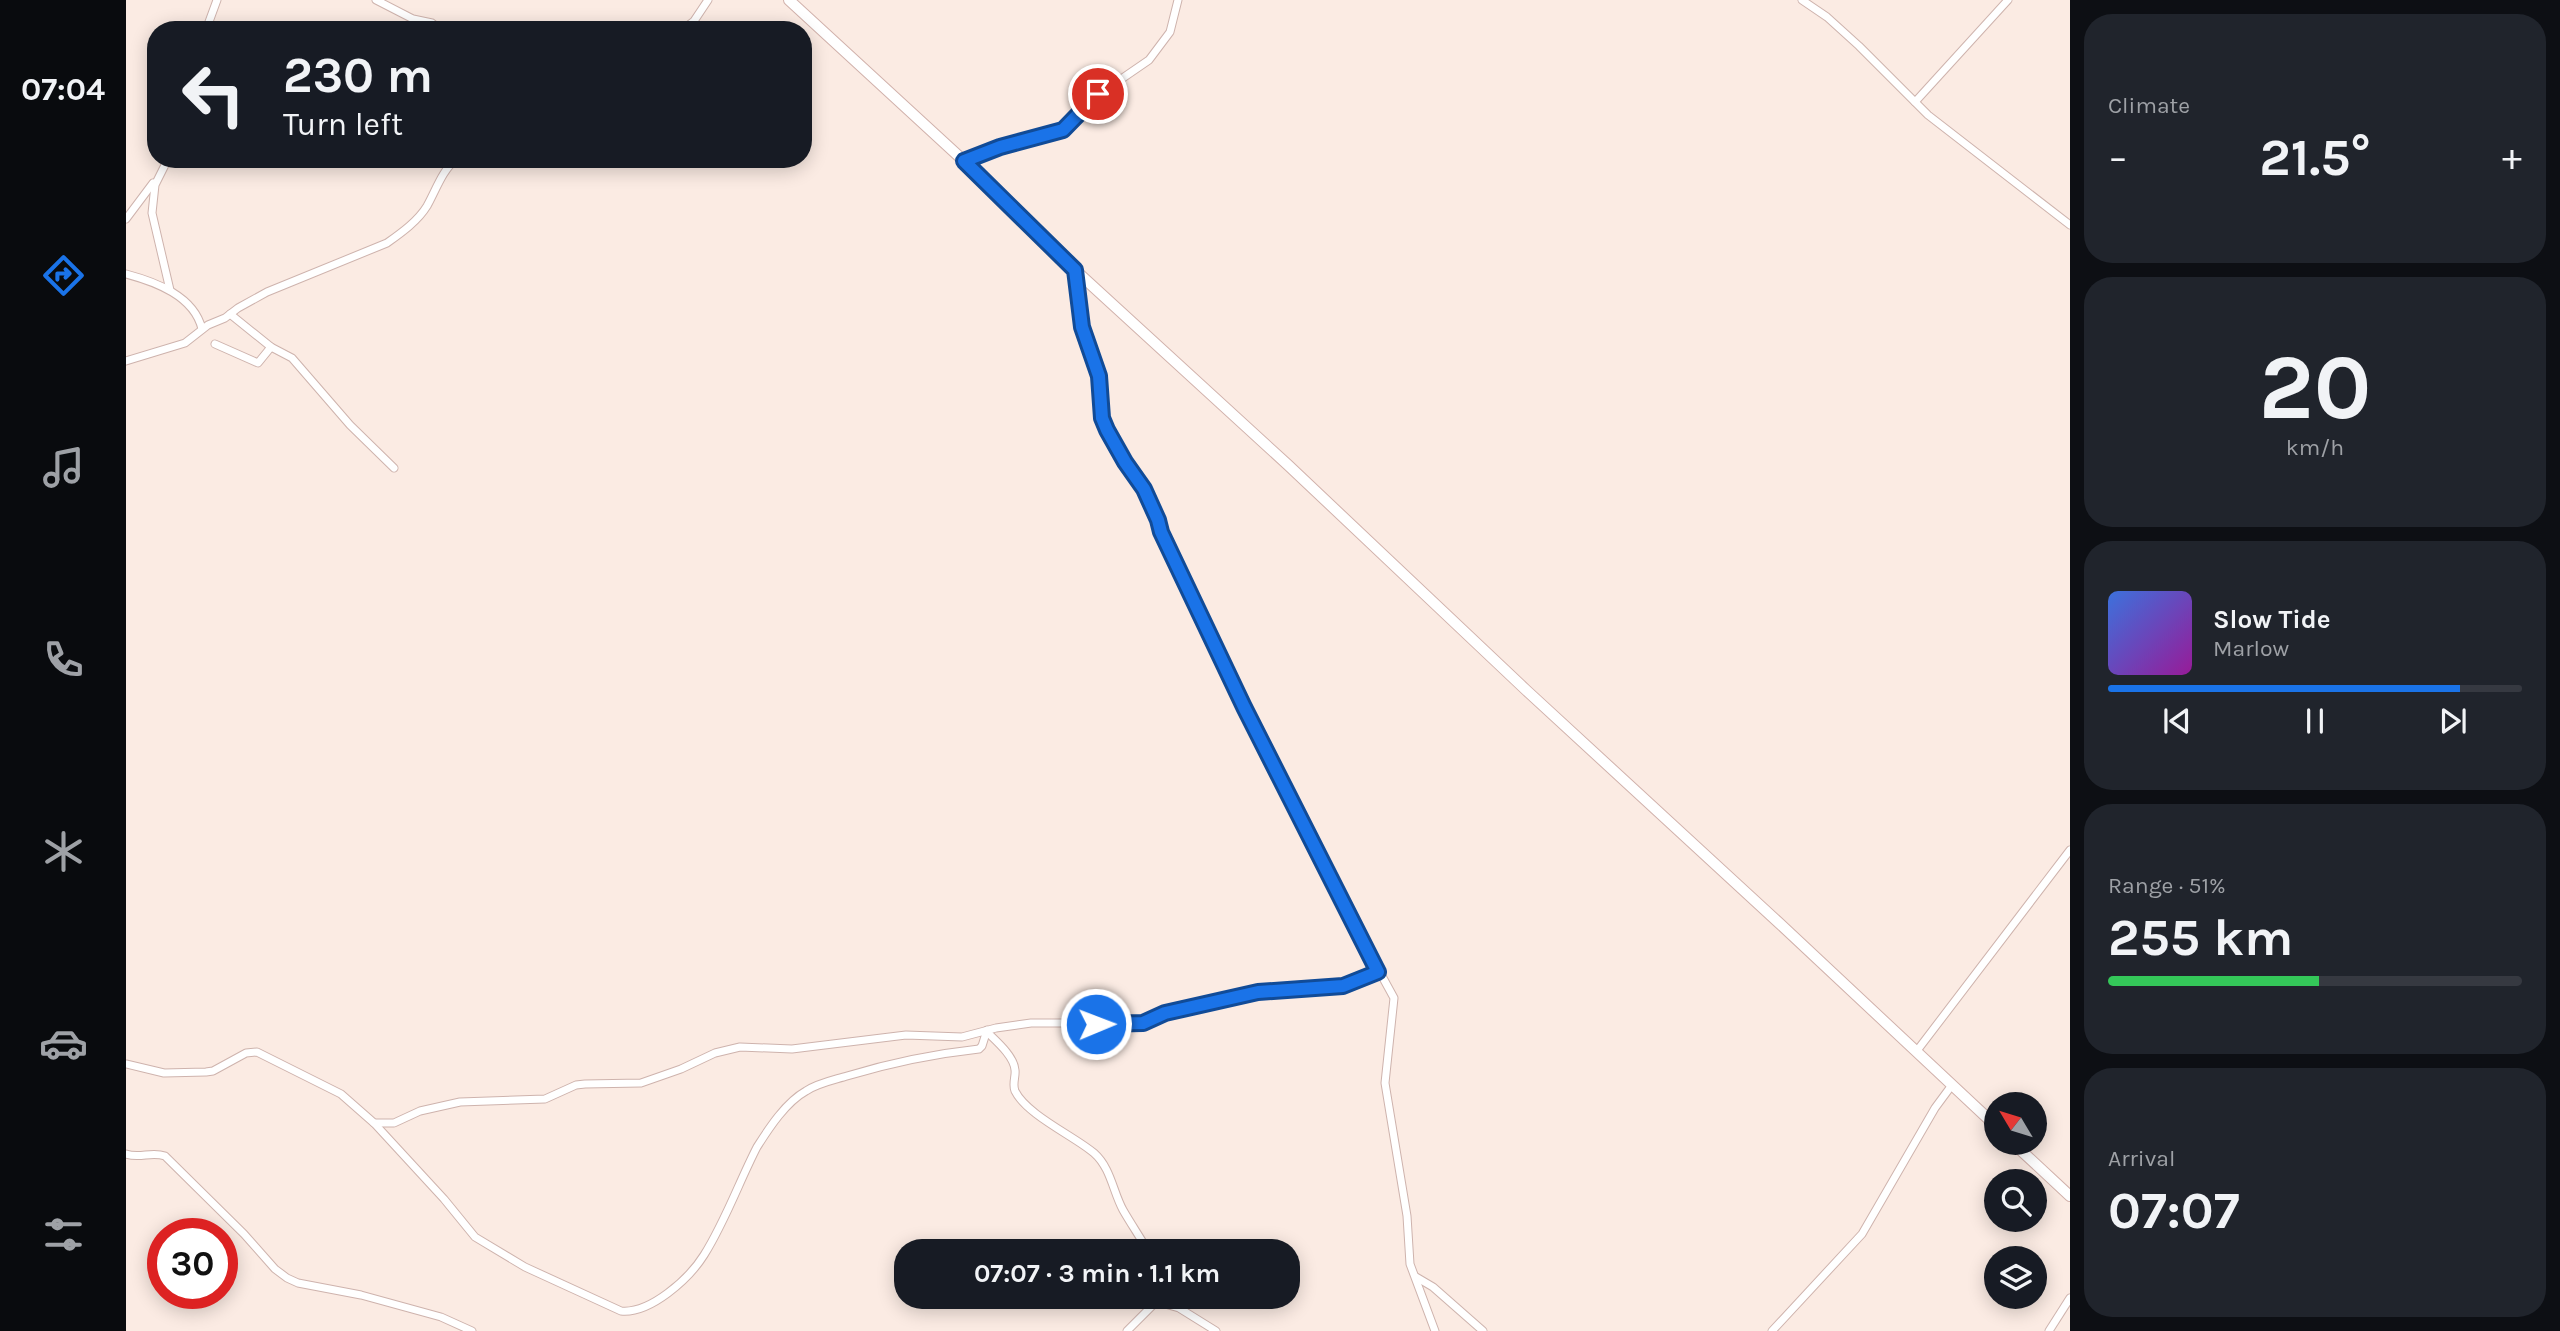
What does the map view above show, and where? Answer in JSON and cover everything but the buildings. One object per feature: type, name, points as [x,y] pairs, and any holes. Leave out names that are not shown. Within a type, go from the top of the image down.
[{"type":"main road","points":[[789,0],[812,21]]},
{"type":"main road","points":[[812,21],[964,161],[1075,270],[1984,1115]]},
{"type":"main road","points":[[2026,1155],[2070,1196]]},
{"type":"street","points":[[209,21],[217,0]]},
{"type":"street","points":[[376,0],[422,21]]},
{"type":"street","points":[[694,21],[708,0]]},
{"type":"street","points":[[964,161],[1000,147],[1063,130],[1098,94],[1149,60],[1170,32],[1178,0]]},
{"type":"street","points":[[1802,0],[1859,46],[1928,115],[2070,225]]},
{"type":"street","points":[[1914,102],[2008,0]]},
{"type":"street","points":[[163,168],[154,187],[152,213],[170,290]]},
{"type":"street","points":[[126,361],[185,343],[202,329],[292,281],[387,243],[419,216],[448,168]]},
{"type":"street","points":[[126,219],[160,173]]},
{"type":"street","points":[[1075,270],[1078,308],[1099,376],[1100,407],[1107,430],[1144,489],[1161,532],[1244,707],[1378,972],[1394,998],[1385,1083],[1409,1225],[1410,1264],[1435,1331]]},
{"type":"street","points":[[126,274],[170,290],[197,314],[202,329]]},
{"type":"street","points":[[230,314],[271,347],[292,358],[350,425],[394,468]]},
{"type":"street","points":[[215,344],[258,363],[271,347]]},
{"type":"street","points":[[1916,1052],[2070,850]]},
{"type":"street","points":[[374,1123],[394,1123],[420,1111],[443,1108],[460,1102],[545,1098],[576,1085],[641,1083],[731,1048],[792,1049],[906,1035],[962,1037],[1031,1023],[1143,1023],[1165,1013],[1258,992],[1343,986],[1378,972]]},
{"type":"street","points":[[126,1064],[164,1073],[206,1072],[246,1054],[257,1052],[341,1094],[374,1123],[475,1237],[525,1267],[621,1311],[627,1311],[656,1302],[703,1257],[757,1147],[799,1096],[827,1083],[895,1062],[945,1052],[979,1049],[987,1031]]},
{"type":"street","points":[[987,1031],[1014,1063],[1016,1093],[1051,1125],[1101,1161],[1140,1239]]},
{"type":"street","points":[[1772,1331],[1867,1227],[1935,1108],[1952,1085]]},
{"type":"street","points":[[126,1154],[140,1157],[157,1153],[165,1156],[244,1234],[275,1269],[287,1278],[298,1283],[361,1295],[441,1317],[472,1331]]},
{"type":"street","points":[[1415,1276],[1433,1287],[1483,1331]]},
{"type":"street","points":[[2049,1331],[2070,1298]]},
{"type":"street","points":[[1126,1331],[1149,1309]]},
{"type":"street","points":[[1181,1309],[1216,1331]]},
{"type":"route","points":[[1096,1024],[1143,1023],[1191,1006],[1258,992],[1343,986],[1378,972],[1244,707],[1161,532],[1144,489],[1107,430],[1100,407],[1099,376],[1078,308],[1075,270],[964,161],[1015,142],[1055,134],[1072,124],[1098,94]]}]
